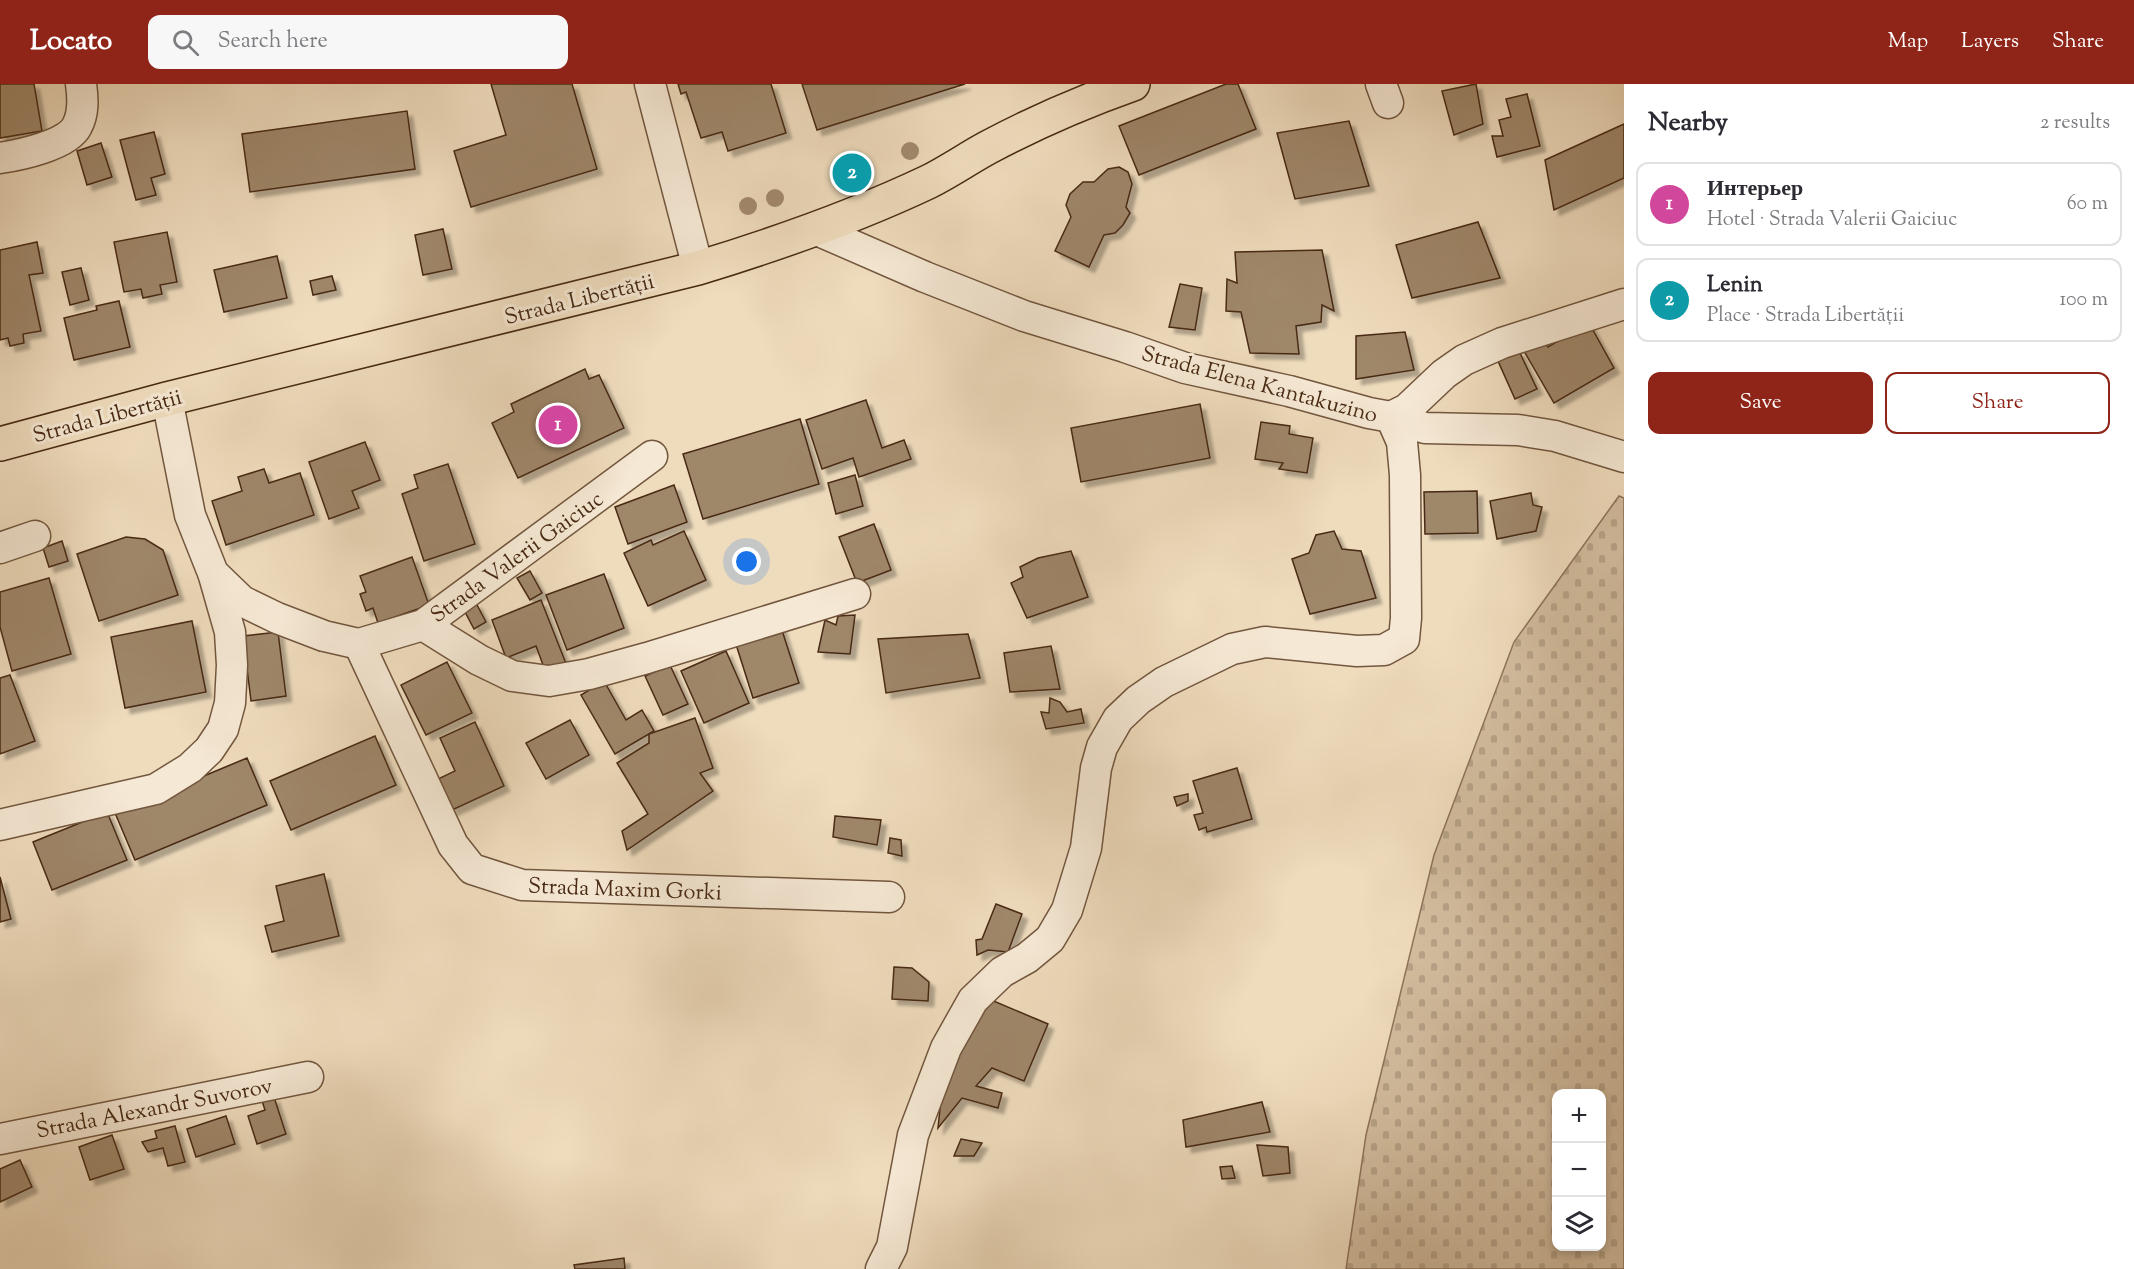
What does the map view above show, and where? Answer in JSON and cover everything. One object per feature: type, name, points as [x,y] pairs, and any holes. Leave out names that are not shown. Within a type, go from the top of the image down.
[{"type":"main road","name":"Strada Libertății","points":[[0,444],[167,399],[698,268],[817,230],[929,181],[1035,125],[1133,84]]},
{"type":"street","points":[[0,159],[56,144],[77,128],[83,104],[81,84]]},
{"type":"street","points":[[650,84],[698,268]]},
{"type":"street","name":"Strada Elena Kantakuzino","points":[[817,230],[925,277],[1024,316],[1185,368],[1391,417],[1407,409],[1444,374],[1464,360],[1502,343],[1624,304]]},
{"type":"street","name":"Strada Valerii Gaiciuc","points":[[167,399],[190,514],[213,573],[242,601],[277,618],[324,636],[359,644],[423,625],[651,456]]},
{"type":"street","points":[[1391,417],[1425,428],[1518,430],[1555,436],[1624,457]]},
{"type":"street","points":[[881,1269],[891,1247],[913,1135],[946,1048],[973,1000],[1002,972],[1028,958],[1050,939],[1067,910],[1086,848],[1096,768],[1102,747],[1118,719],[1138,700],[1164,682],[1232,649],[1265,642],[1357,651],[1384,650],[1404,639],[1406,618],[1405,475],[1402,442],[1391,417]]},
{"type":"street","points":[[0,548],[35,536]]},
{"type":"street","points":[[0,825],[156,789],[190,768],[209,750],[223,729],[230,703],[232,665],[230,632],[213,573]]},
{"type":"street","points":[[423,625],[479,660],[512,676],[549,681],[589,674],[647,658],[855,594]]},
{"type":"street","name":"Strada Maxim Gorki","points":[[359,644],[453,845],[472,869],[522,885],[889,897]]},
{"type":"street","name":"Strada Alexandr Suvorov","points":[[0,1139],[308,1077]]},
{"type":"green space","points":[[1619,496],[1624,498],[1624,1269],[1346,1269],[1366,1135],[1434,855],[1514,642]]},
{"type":"building","points":[[0,84],[34,84],[42,131],[0,138]]},
{"type":"building","points":[[491,84],[572,84],[597,169],[471,207],[454,151],[506,135]]},
{"type":"building","points":[[678,84],[771,84],[786,133],[728,151],[722,132],[701,138],[686,92],[681,94]]},
{"type":"building","points":[[802,84],[965,84],[817,130]]},
{"type":"building","points":[[1226,84],[1238,84],[1256,129],[1139,175],[1119,126]]},
{"type":"building","points":[[1476,84],[1483,124],[1454,135],[1442,91]]},
{"type":"building","points":[[1527,94],[1540,146],[1497,157],[1492,136],[1503,136],[1499,120],[1511,117],[1506,99]]},
{"type":"building","points":[[407,111],[415,169],[250,192],[242,134]]},
{"type":"building","points":[[1349,121],[1369,186],[1295,199],[1277,133]]},
{"type":"building","points":[[1624,124],[1624,178],[1554,210],[1545,160]]},
{"type":"building","points":[[154,132],[165,174],[151,178],[156,195],[136,200],[120,140]]},
{"type":"building","points":[[101,143],[112,177],[87,185],[77,151]]},
{"type":"building","points":[[1119,167],[1128,172],[1132,184],[1126,207],[1130,213],[1123,225],[1115,233],[1104,235],[1089,267],[1055,251],[1071,217],[1066,205],[1070,194],[1083,182],[1094,182],[1108,169]]},
{"type":"building","points":[[1478,222],[1500,278],[1412,298],[1396,245]]},
{"type":"building","points":[[443,229],[452,269],[423,275],[415,235]]},
{"type":"building","points":[[167,232],[177,282],[160,285],[162,294],[143,298],[141,289],[124,292],[114,242]]},
{"type":"building","points":[[37,242],[43,273],[29,275],[41,331],[23,334],[24,343],[10,346],[8,338],[0,340],[0,250]]},
{"type":"building","points":[[1322,250],[1334,311],[1322,305],[1321,322],[1296,326],[1299,354],[1250,353],[1241,312],[1226,311],[1227,279],[1237,283],[1235,252]]},
{"type":"building","points":[[277,256],[287,298],[224,312],[214,270]]},
{"type":"building","points":[[81,268],[89,300],[70,305],[62,272]]},
{"type":"building","points":[[332,276],[336,290],[313,295],[310,281]]},
{"type":"building","points":[[1180,284],[1202,288],[1195,330],[1169,327]]},
{"type":"building","points":[[119,301],[130,347],[74,360],[64,318],[97,310],[96,306]]},
{"type":"building","points":[[1589,323],[1614,368],[1554,403],[1524,351],[1544,340],[1548,347]]},
{"type":"building","points":[[1405,332],[1414,370],[1356,379],[1356,336]]},
{"type":"building","points":[[1519,351],[1537,389],[1515,399],[1498,361]]},
{"type":"building","points":[[585,369],[589,379],[599,375],[624,428],[518,478],[492,423],[514,412],[511,404]]},
{"type":"building","points":[[866,400],[882,448],[904,440],[911,459],[859,477],[853,458],[822,469],[806,420]]},
{"type":"building","points":[[1200,404],[1210,458],[1081,482],[1071,428]]},
{"type":"building","points":[[800,419],[819,484],[703,519],[683,454]]},
{"type":"building","points":[[1261,422],[1290,426],[1289,434],[1313,438],[1307,473],[1279,469],[1283,463],[1255,459]]},
{"type":"building","points":[[365,442],[380,480],[352,491],[359,508],[329,519],[309,462]]},
{"type":"building","points":[[448,464],[475,544],[424,561],[402,494],[418,488],[414,475]]},
{"type":"building","points":[[264,469],[269,483],[300,473],[314,515],[226,545],[212,501],[242,491],[238,477]]},
{"type":"building","points":[[855,475],[863,506],[836,514],[828,483]]},
{"type":"building","points":[[674,485],[687,522],[628,544],[615,507]]},
{"type":"building","points":[[1477,491],[1478,533],[1425,534],[1424,492]]},
{"type":"building","points":[[1531,493],[1533,505],[1542,507],[1536,531],[1497,539],[1490,501]]},
{"type":"building","points":[[874,524],[891,570],[857,583],[839,537]]},
{"type":"building","points":[[684,531],[706,580],[648,606],[624,553],[651,540],[653,545]]},
{"type":"building","points":[[1334,531],[1342,549],[1361,551],[1376,598],[1310,614],[1292,559],[1309,553],[1316,535]]},
{"type":"building","points":[[126,537],[145,539],[163,550],[178,595],[99,621],[77,554]]},
{"type":"building","points":[[62,541],[68,561],[49,567],[43,548]]},
{"type":"building","points":[[1071,551],[1088,597],[1027,618],[1011,583],[1023,577],[1020,567],[1038,558]]},
{"type":"building","points":[[412,557],[429,605],[378,623],[373,608],[366,611],[360,594],[366,592],[360,576]]},
{"type":"building","points":[[530,571],[542,593],[530,600],[517,578]]},
{"type":"building","points":[[604,574],[624,628],[567,650],[546,595]]},
{"type":"building","points":[[49,578],[71,654],[12,671],[0,627],[0,592]]},
{"type":"building","points":[[541,600],[567,666],[546,673],[536,646],[506,658],[492,620]]},
{"type":"building","points":[[476,603],[486,622],[474,629],[464,610]]},
{"type":"building","points":[[855,615],[850,654],[818,652],[825,620],[836,625],[838,616]]},
{"type":"building","points":[[192,621],[206,692],[125,708],[111,637]]},
{"type":"building","points":[[780,624],[799,683],[753,698],[734,638]]},
{"type":"building","points":[[278,632],[286,696],[251,701],[243,636]]},
{"type":"building","points":[[968,634],[980,678],[886,693],[878,639]]},
{"type":"building","points":[[1051,646],[1060,689],[1010,692],[1004,653]]},
{"type":"building","points":[[726,651],[749,703],[704,723],[681,671]]},
{"type":"building","points":[[447,662],[472,713],[426,735],[401,685]]},
{"type":"building","points":[[670,665],[688,704],[663,715],[645,676]]},
{"type":"building","points":[[10,675],[35,741],[0,754],[0,678]]},
{"type":"building","points":[[604,681],[626,720],[642,710],[654,731],[615,754],[581,695]]},
{"type":"building","points":[[1050,698],[1060,702],[1067,712],[1081,709],[1084,723],[1046,729],[1041,712],[1049,713]]},
{"type":"building","points":[[695,718],[713,768],[700,773],[713,791],[627,850],[622,831],[648,814],[617,763],[649,743],[649,734]]},
{"type":"building","points":[[570,720],[589,755],[546,779],[526,743]]},
{"type":"building","points":[[475,722],[504,786],[452,810],[438,779],[455,771],[440,738]]},
{"type":"building","points":[[375,736],[396,785],[291,830],[270,781]]},
{"type":"building","points":[[247,758],[267,805],[135,860],[115,813]]},
{"type":"building","points":[[1237,768],[1252,819],[1207,832],[1206,827],[1199,830],[1194,815],[1203,813],[1193,781]]},
{"type":"building","points":[[1188,794],[1188,801],[1177,806],[1174,797]]},
{"type":"building","points":[[107,812],[127,860],[52,890],[33,842]]},
{"type":"building","points":[[835,816],[881,820],[877,845],[833,837]]},
{"type":"building","points":[[890,838],[901,840],[902,856],[888,853]]},
{"type":"building","points":[[324,874],[339,936],[272,952],[265,926],[284,921],[276,886]]},
{"type":"building","points":[[0,877],[11,919],[0,922]]},
{"type":"building","points":[[996,904],[1022,914],[1008,952],[988,950],[977,955],[976,940],[982,939]]},
{"type":"building","points":[[894,967],[912,968],[929,982],[928,1001],[892,999]]},
{"type":"building","points":[[977,994],[1048,1024],[1024,1081],[992,1068],[976,1086],[1002,1093],[998,1108],[962,1098],[938,1128],[941,1099]]},
{"type":"building","points":[[274,1097],[286,1134],[257,1144],[248,1116],[265,1110],[262,1101]]},
{"type":"building","points":[[1262,1102],[1270,1132],[1186,1147],[1183,1120]]},
{"type":"building","points":[[226,1116],[235,1144],[196,1157],[187,1129]]},
{"type":"building","points":[[175,1126],[185,1162],[168,1166],[163,1148],[148,1152],[142,1142],[157,1138],[155,1131]]},
{"type":"building","points":[[112,1135],[124,1169],[90,1180],[79,1147]]},
{"type":"building","points":[[961,1139],[982,1143],[974,1156],[954,1156]]},
{"type":"building","points":[[1257,1145],[1288,1147],[1290,1173],[1263,1176]]},
{"type":"building","points":[[20,1160],[32,1187],[0,1202],[0,1169]]},
{"type":"building","points":[[1232,1166],[1235,1178],[1222,1179],[1220,1167]]},
{"type":"building","points":[[624,1258],[625,1269],[575,1269],[574,1265]]},
{"type":"place","name":"Lenin","points":[[852,173]]},
{"type":"place","name":"Интерьер","points":[[558,425]]}]
